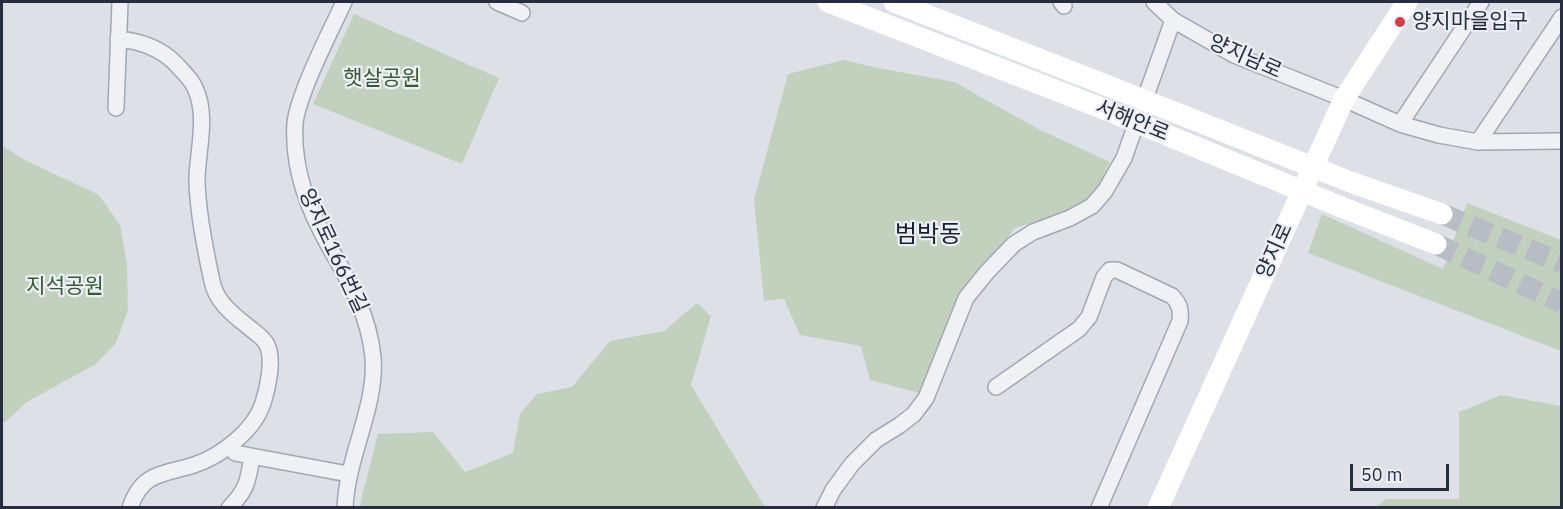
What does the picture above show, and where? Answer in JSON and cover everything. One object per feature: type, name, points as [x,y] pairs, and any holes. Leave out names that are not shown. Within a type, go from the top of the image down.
[{"type":"main road","name":"서해안로","points":[[828,2],[1104,109],[1436,244]]},
{"type":"main road","name":"서해안로","points":[[894,2],[1353,183],[1442,214]]},
{"type":"main road","name":"양지로","points":[[1158,507],[1344,99],[1407,2]]},
{"type":"street","points":[[116,108],[120,2]]},
{"type":"street","name":"양지로166번길","points":[[344,2],[311,72],[295,121],[297,169],[306,198],[317,225],[349,281],[362,309],[370,335],[373,359],[371,388],[348,474],[345,507]]},
{"type":"street","points":[[497,2],[522,13]]},
{"type":"street","name":"양지남로","points":[[1154,2],[1173,21],[1234,55],[1400,124],[1439,135],[1478,142],[1562,141]]},
{"type":"street","points":[[1400,124],[1481,2]]},
{"type":"street","points":[[1478,142],[1562,17]]},
{"type":"street","points":[[824,507],[852,464],[876,440],[914,414],[926,398],[966,298],[987,272],[1014,244],[1033,232],[1070,218],[1092,206],[1105,191],[1124,158],[1173,21]]},
{"type":"street","points":[[118,39],[151,46],[165,54],[195,87],[200,102],[201,122],[197,179],[199,209],[212,285],[228,310],[267,344],[270,354],[267,389],[262,406],[249,427],[221,452],[194,465],[157,474],[137,491],[130,507]]},
{"type":"street","points":[[996,387],[1079,329],[1089,317],[1104,277],[1110,270],[1117,270],[1163,291],[1179,303],[1180,321],[1099,507]]},
{"type":"street","points":[[236,453],[348,474]]},
{"type":"street","points":[[229,507],[237,500],[248,483],[252,457]]},
{"type":"green space","name":"햇살공원","points":[[354,14],[499,78],[462,164],[313,104]]},
{"type":"green space","points":[[844,60],[954,82],[1038,129],[1110,162],[1099,185],[1084,201],[1051,217],[1015,228],[962,295],[920,393],[870,380],[861,346],[800,335],[784,299],[764,301],[754,200],[788,74]]},
{"type":"green space","name":"지석공원","points":[[2,146],[27,161],[99,195],[120,225],[127,264],[128,310],[116,343],[96,364],[27,402],[4,423],[2,421]]},
{"type":"green space","points":[[1467,203],[1561,240],[1561,351],[1308,253],[1322,214],[1443,269]]},
{"type":"green space","points":[[697,303],[711,316],[691,385],[765,507],[360,507],[378,434],[433,432],[465,472],[513,453],[520,414],[537,394],[572,387],[610,341],[664,331]]},
{"type":"green space","points":[[1501,395],[1561,406],[1561,507],[1377,507],[1386,499],[1459,499],[1459,412]]},
{"type":"tunnel","points":[[1442,214],[1562,263]]},
{"type":"tunnel","points":[[1436,244],[1562,303]]},
{"type":"place","name":"양지마을입구","points":[[1400,22]]},
{"type":"district","name":"범박동","points":[[928,235]]}]
